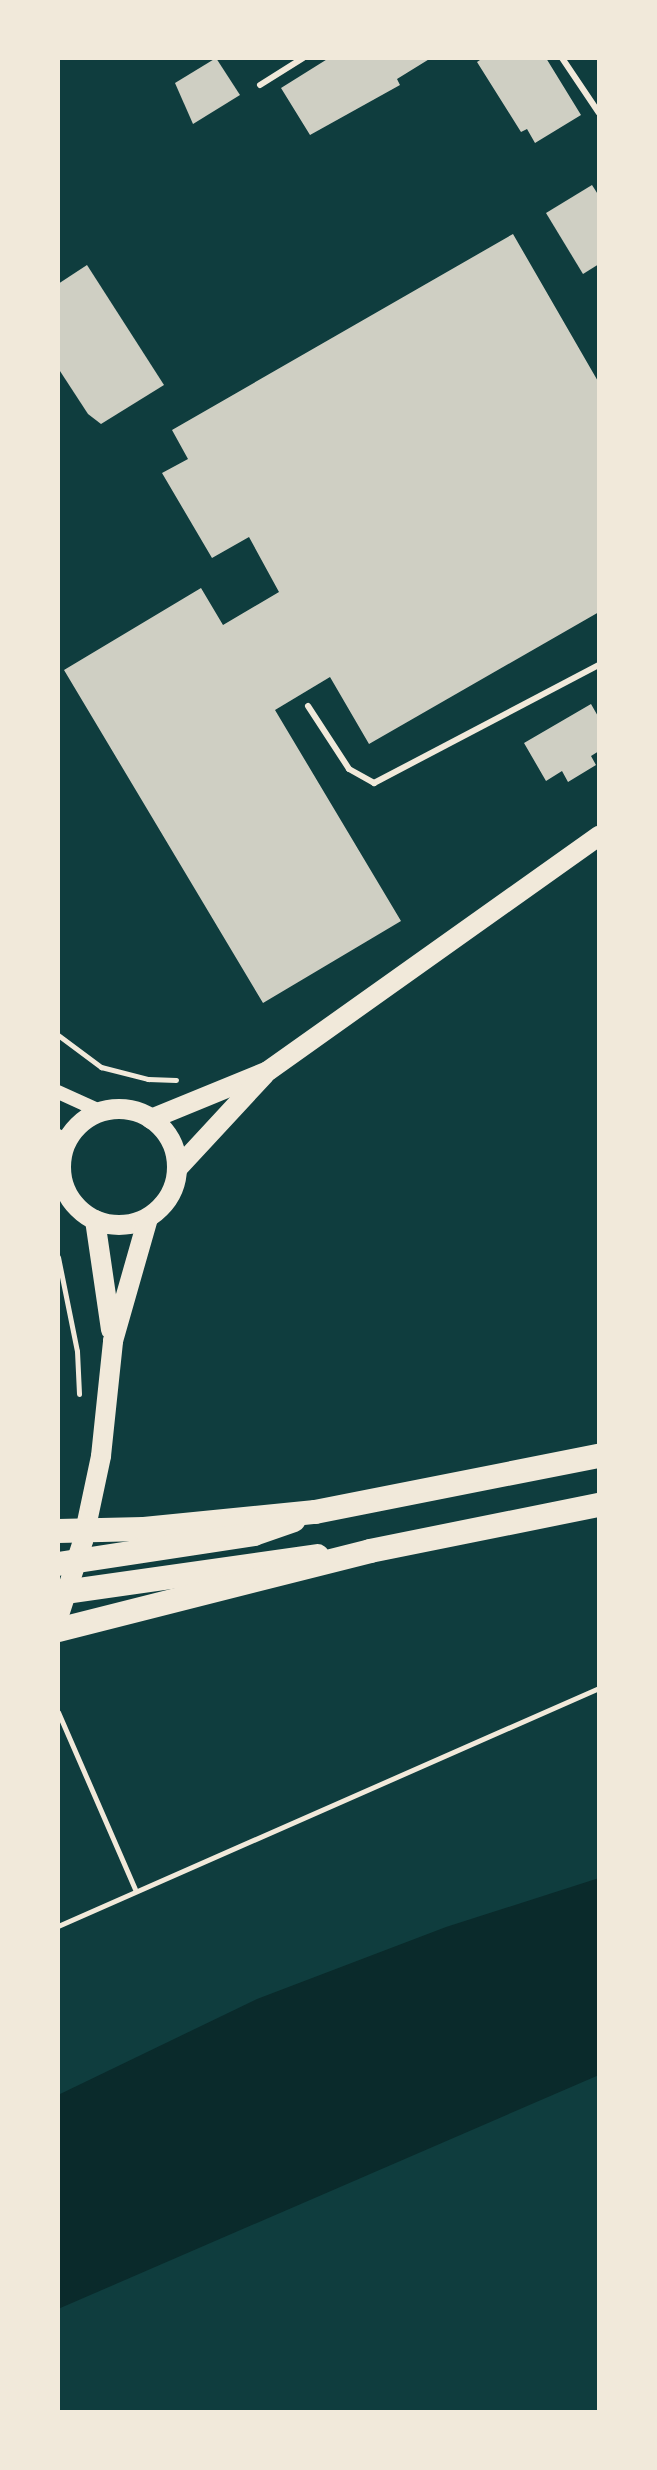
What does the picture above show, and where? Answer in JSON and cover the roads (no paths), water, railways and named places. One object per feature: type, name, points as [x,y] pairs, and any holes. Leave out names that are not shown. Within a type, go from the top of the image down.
[{"type":"highway","points":[[58,1531],[254,1534],[315,1512],[599,1456]]},
{"type":"highway","points":[[58,1593],[185,1585],[599,1505]]},
{"type":"highway","points":[[58,1564],[185,1535]]},
{"type":"highway","points":[[58,1630],[185,1585]]},
{"type":"main road","points":[[177,1169],[268,1071],[599,836]]},
{"type":"main road","points":[[151,1119],[268,1071]]},
{"type":"main road","points":[[58,1618],[98,1470],[113,1341],[148,1218],[174,1189],[177,1169],[166,1132],[151,1119],[127,1110],[102,1112],[61,1142],[61,1165],[70,1198],[95,1220],[122,1225],[148,1218]]},
{"type":"main road","points":[[95,1220],[113,1341]]},
{"type":"street","points":[[58,1092],[102,1112]]},
{"type":"lane","points":[[260,85],[303,58]]},
{"type":"lane","points":[[562,58],[599,113]]},
{"type":"lane","points":[[308,706],[349,769],[374,783],[599,665]]},
{"type":"water","points":[[599,1878],[599,2075],[58,2309],[58,2095],[257,1999],[446,1927]]}]
